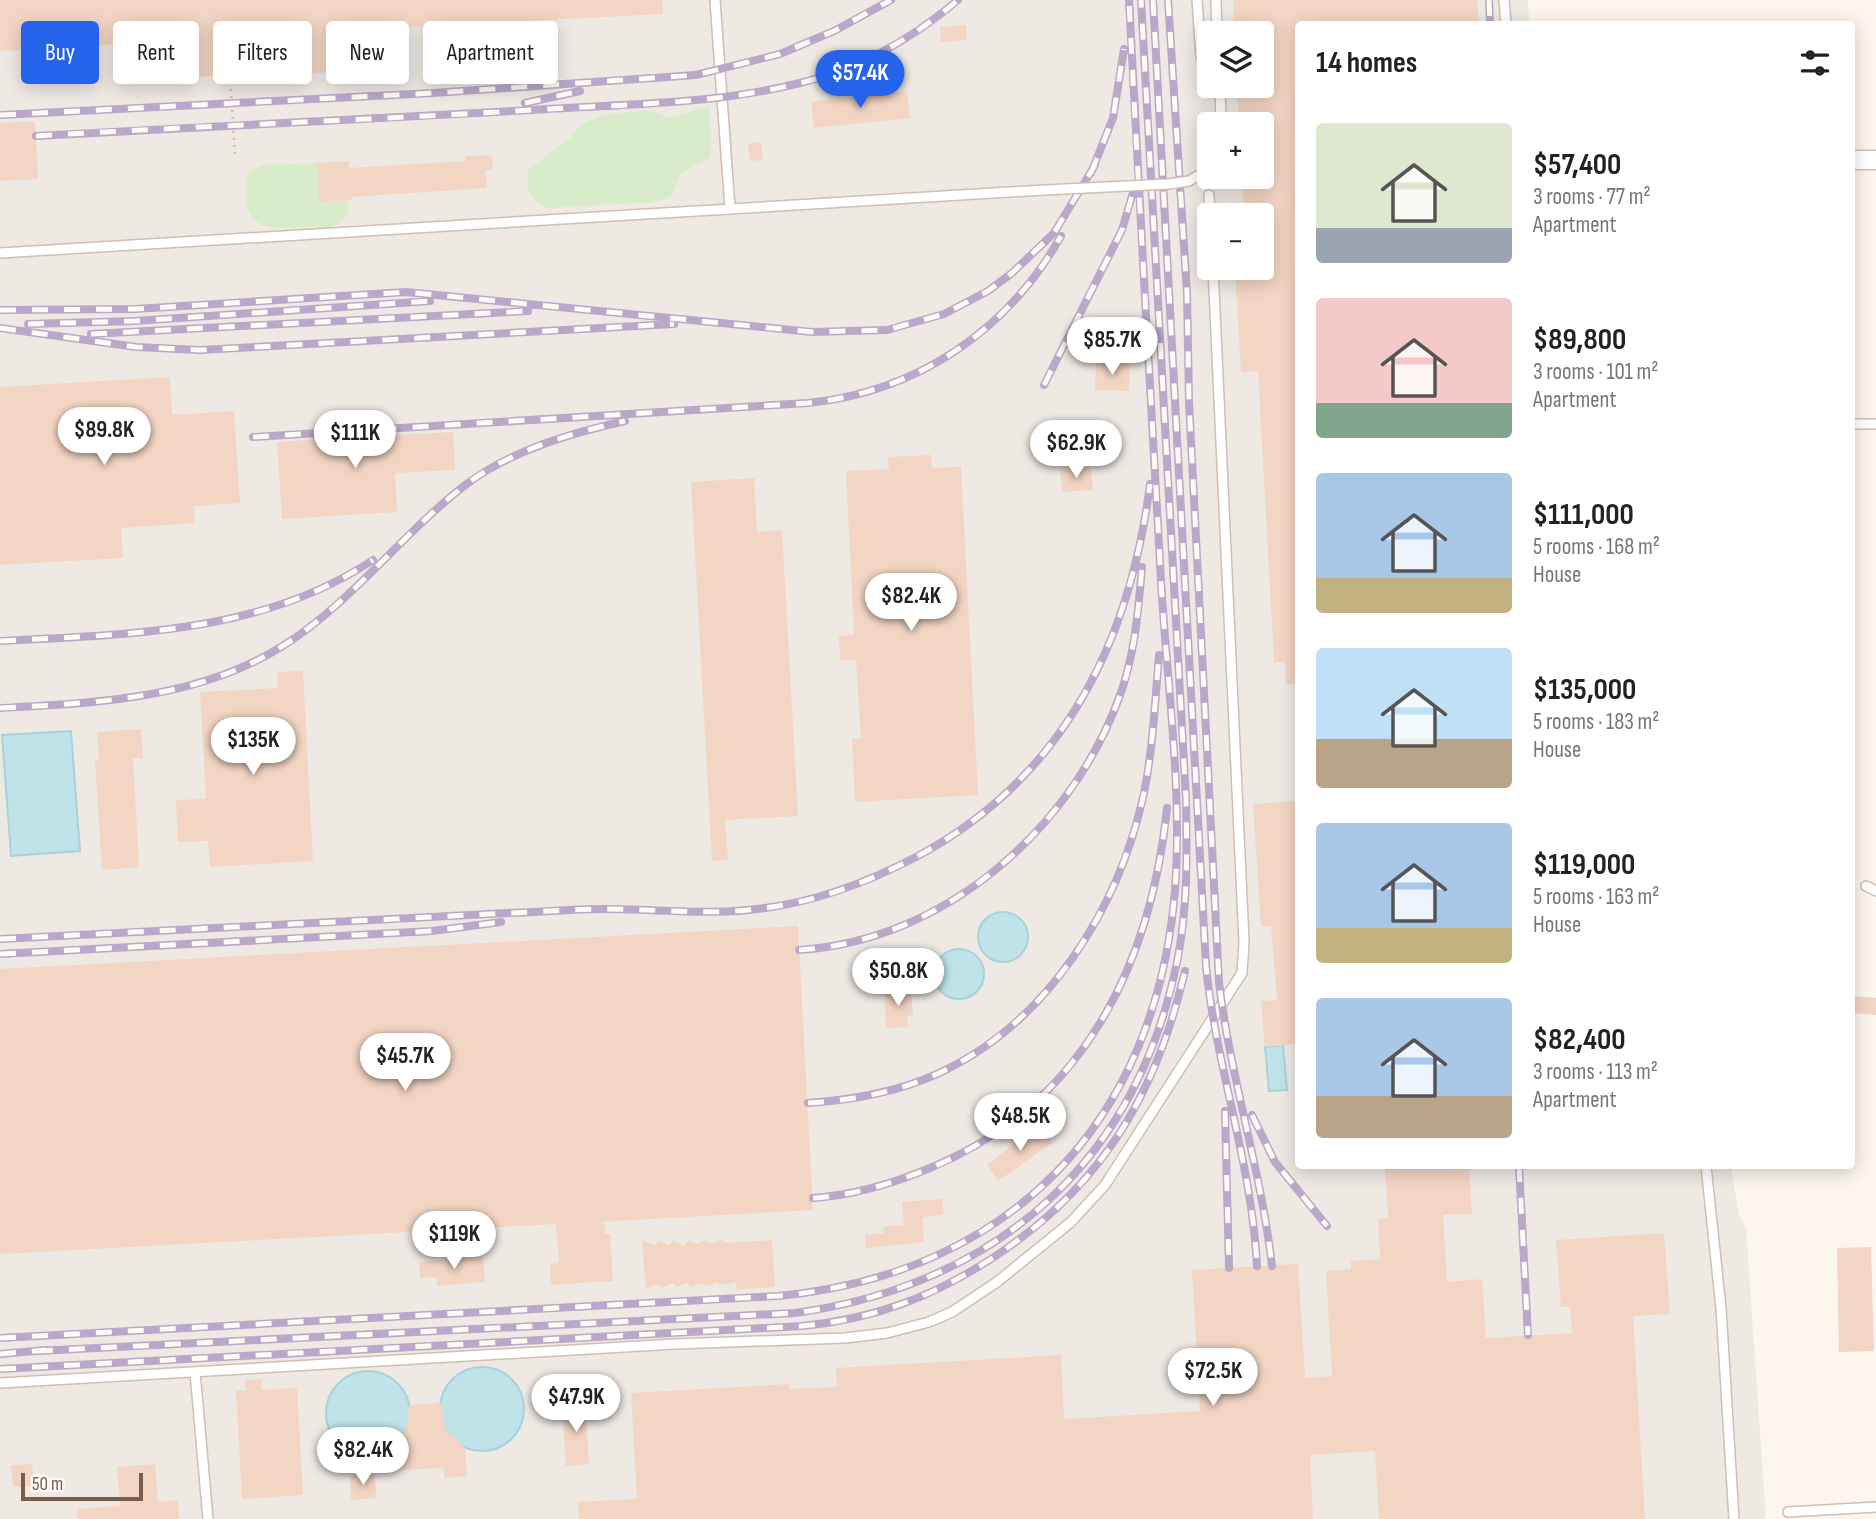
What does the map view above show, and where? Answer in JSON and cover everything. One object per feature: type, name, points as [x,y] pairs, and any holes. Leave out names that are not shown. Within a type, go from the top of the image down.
[{"type":"street","points":[[1855,160],[1876,160]]},
{"type":"lane","points":[[715,0],[730,209]]},
{"type":"lane","points":[[1197,0],[1198,21]]},
{"type":"lane","points":[[1216,0],[1217,21]]},
{"type":"lane","points":[[1504,0],[1506,21]]},
{"type":"lane","points":[[0,253],[1169,184],[1189,181],[1197,176]]},
{"type":"lane","points":[[1209,195],[1209,203]]},
{"type":"lane","points":[[0,1383],[675,1344],[867,1336],[910,1328],[952,1312],[998,1282],[1071,1222],[1119,1167],[1242,973],[1244,942],[1214,280]]},
{"type":"lane","points":[[1855,424],[1876,424]]},
{"type":"lane","points":[[1866,886],[1876,891]]},
{"type":"lane","points":[[1706,1169],[1721,1308],[1734,1519]]},
{"type":"lane","points":[[195,1372],[208,1519]]},
{"type":"lane","points":[[1788,1512],[1876,1507]]},
{"type":"path","points":[[231,84],[235,155]]},
{"type":"shaded area","points":[[0,0],[1528,0],[1529,21],[1295,21],[1295,1169],[1731,1169],[1739,1216],[1746,1228],[1766,1519],[0,1519]]},
{"type":"green space","points":[[709,106],[709,158],[681,173],[671,196],[656,202],[546,208],[532,198],[528,170],[571,137],[582,124],[603,115],[650,110],[669,118]]},
{"type":"green space","points":[[317,163],[319,202],[348,201],[347,214],[341,222],[326,227],[275,228],[253,218],[246,198],[250,171],[263,165]]},
{"type":"water","points":[[71,731],[80,851],[11,856],[2,735]]},
{"type":"water","points":[[1003,912],[1021,919],[1028,937],[1021,955],[1003,962],[985,955],[978,937],[985,919]]},
{"type":"water","points":[[959,949],[977,956],[984,974],[977,992],[959,999],[941,992],[934,974],[941,956]]},
{"type":"water","points":[[1283,1045],[1287,1090],[1269,1091],[1265,1047]]},
{"type":"water","points":[[482,1367],[498,1370],[512,1379],[521,1393],[524,1409],[521,1425],[512,1439],[498,1448],[482,1451],[466,1448],[452,1439],[443,1425],[440,1409],[443,1393],[452,1379],[466,1370]]},
{"type":"water","points":[[368,1371],[384,1374],[398,1383],[407,1397],[410,1413],[407,1429],[398,1443],[384,1452],[368,1455],[352,1452],[338,1443],[329,1429],[326,1413],[329,1397],[338,1383],[352,1374]]},
{"type":"building","points":[[0,0],[662,0],[663,14],[526,21],[423,21],[423,26],[409,27],[409,21],[326,21],[326,72],[312,73],[312,21],[213,21],[213,76],[199,77],[199,21],[113,21],[113,45],[99,45],[99,21],[21,21],[21,50],[0,51]]},
{"type":"building","points":[[1233,0],[1477,0],[1479,21],[1295,21],[1295,684],[1286,684],[1285,662],[1274,662],[1258,371],[1241,372],[1236,280],[1274,280],[1274,203],[1243,203],[1243,189],[1274,189],[1274,112],[1238,112],[1238,98],[1274,98],[1274,21],[1234,21]]},
{"type":"building","points":[[966,25],[967,40],[941,42],[940,27]]},
{"type":"building","points":[[907,92],[910,118],[814,128],[811,102]]},
{"type":"building","points":[[35,121],[38,179],[0,181],[0,123]]},
{"type":"building","points":[[761,142],[763,160],[750,161],[748,144]]},
{"type":"building","points":[[492,155],[493,170],[486,170],[487,188],[352,197],[352,200],[319,202],[317,163],[349,161],[349,168],[466,161],[465,156]]},
{"type":"building","points":[[1096,363],[1130,364],[1129,391],[1095,390]]},
{"type":"building","points":[[170,377],[172,415],[234,411],[240,503],[194,506],[195,523],[121,528],[123,558],[0,565],[0,387]]},
{"type":"building","points":[[353,412],[355,437],[453,432],[455,470],[395,473],[397,512],[282,519],[277,442],[338,438],[336,414]]},
{"type":"building","points":[[931,455],[932,468],[961,467],[978,795],[855,802],[852,739],[861,739],[856,660],[840,660],[839,636],[854,635],[846,471],[889,469],[888,457]]},
{"type":"building","points":[[1091,468],[1093,490],[1062,492],[1060,469]]},
{"type":"building","points":[[754,478],[757,532],[782,530],[798,816],[725,820],[728,860],[712,861],[691,482]]},
{"type":"building","points":[[303,671],[313,861],[210,867],[208,841],[178,842],[176,800],[206,799],[200,692],[278,688],[277,672]]},
{"type":"building","points":[[141,729],[143,758],[133,758],[139,867],[102,870],[95,761],[99,760],[97,732]]},
{"type":"building","points":[[1295,801],[1295,1044],[1265,1047],[1261,1001],[1277,1000],[1271,926],[1261,927],[1253,804]]},
{"type":"building","points":[[798,926],[813,1210],[598,1222],[605,1224],[605,1234],[610,1234],[613,1281],[551,1285],[550,1264],[559,1263],[556,1224],[0,1254],[0,969]]},
{"type":"building","points":[[911,989],[913,1015],[907,1016],[908,1027],[886,1028],[884,991]]},
{"type":"building","points":[[1855,996],[1876,998],[1876,1015],[1855,1013]]},
{"type":"building","points":[[1039,1124],[1052,1143],[998,1181],[987,1165]]},
{"type":"building","points":[[1385,1169],[1469,1169],[1472,1214],[1443,1215],[1447,1282],[1482,1279],[1486,1338],[1572,1333],[1570,1307],[1561,1307],[1556,1240],[1664,1233],[1670,1314],[1633,1316],[1645,1519],[1379,1519],[1375,1451],[1310,1455],[1313,1519],[579,1519],[578,1502],[637,1499],[631,1393],[789,1384],[789,1389],[837,1387],[836,1368],[1061,1355],[1064,1419],[1200,1411],[1192,1270],[1298,1264],[1305,1378],[1332,1376],[1326,1271],[1351,1269],[1351,1261],[1380,1259],[1378,1219],[1388,1218]]},
{"type":"building","points":[[942,1199],[944,1215],[922,1217],[924,1242],[866,1248],[865,1235],[884,1233],[883,1227],[904,1225],[902,1202]]},
{"type":"building","points":[[720,1238],[726,1243],[772,1240],[775,1287],[737,1290],[736,1282],[722,1285],[717,1282],[707,1286],[701,1283],[692,1287],[686,1283],[677,1287],[672,1283],[663,1288],[657,1284],[646,1289],[642,1240],[654,1245],[660,1241],[668,1245],[674,1241],[684,1246],[689,1241],[698,1244],[704,1240],[713,1244]]},
{"type":"building","points":[[1871,1247],[1874,1351],[1839,1352],[1837,1248]]},
{"type":"building","points":[[483,1257],[485,1282],[437,1286],[436,1277],[420,1278],[419,1262]]},
{"type":"building","points":[[262,1379],[262,1390],[297,1388],[303,1495],[242,1499],[236,1391],[246,1391],[245,1380]]},
{"type":"building","points":[[585,1401],[589,1464],[566,1466],[562,1403]]},
{"type":"building","points":[[441,1403],[446,1430],[465,1448],[467,1476],[445,1478],[443,1468],[396,1470],[394,1446],[406,1430],[409,1405]]},
{"type":"building","points":[[32,1464],[34,1486],[13,1487],[11,1465]]},
{"type":"building","points":[[155,1464],[158,1502],[178,1500],[179,1519],[77,1519],[77,1509],[120,1506],[117,1467]]},
{"type":"building","points":[[375,1474],[376,1498],[351,1500],[350,1475]]},
{"type":"railway","points":[[0,115],[433,93],[696,75],[780,54],[834,31],[891,0]]},
{"type":"railway","points":[[36,136],[633,105],[734,96],[800,83],[843,70],[903,40],[958,0]]},
{"type":"railway","points":[[0,1338],[778,1296],[861,1282],[935,1256],[1001,1219],[1056,1172],[1102,1115],[1138,1049],[1162,973],[1175,890],[1175,768],[1162,604],[1129,0]]},
{"type":"railway","points":[[37,1351],[795,1313],[867,1298],[934,1275],[993,1243],[1046,1202],[1091,1154],[1128,1098],[1157,1034],[1177,962],[1186,880],[1186,799],[1141,0]]},
{"type":"railway","points":[[1153,0],[1206,966],[1217,1041],[1248,1190],[1257,1266]]},
{"type":"railway","points":[[1168,0],[1187,293],[1189,402],[1219,982],[1230,1053],[1261,1194],[1272,1266]]},
{"type":"railway","points":[[1489,0],[1490,21]]},
{"type":"railway","points":[[1091,173],[1113,118],[1124,49]]},
{"type":"railway","points":[[525,103],[580,91]]},
{"type":"railway","points":[[0,310],[135,309],[406,292],[812,332],[887,330],[944,314],[988,291],[1012,273],[1054,233],[1095,165]]},
{"type":"railway","points":[[1044,385],[1122,230],[1134,189]]},
{"type":"railway","points":[[253,437],[808,403],[848,397],[886,386],[921,371],[986,328],[1014,301],[1061,236]]},
{"type":"railway","points":[[28,324],[135,321],[430,301]]},
{"type":"railway","points":[[91,334],[528,311]]},
{"type":"railway","points":[[0,328],[136,347],[200,350],[674,324]]},
{"type":"railway","points":[[0,708],[73,704],[145,695],[215,678],[249,664],[281,647],[331,610],[444,503],[485,471],[543,444],[625,421]]},
{"type":"railway","points":[[0,939],[581,909],[705,912],[745,910],[805,901],[880,875],[916,857],[967,825],[1011,788],[1049,747],[1080,701],[1106,651],[1126,598],[1140,542],[1150,484]]},
{"type":"railway","points":[[0,641],[145,632],[240,616],[286,603],[330,584],[373,560]]},
{"type":"railway","points":[[799,950],[852,942],[903,926],[951,901],[995,870],[1034,834],[1069,792],[1097,747],[1119,698],[1132,650],[1142,567]]},
{"type":"railway","points":[[808,1103],[873,1094],[937,1074],[976,1052],[1012,1025],[1044,994],[1097,920],[1117,879],[1132,836],[1150,759],[1159,655]]},
{"type":"railway","points":[[813,1198],[873,1188],[901,1179],[930,1168],[983,1141],[1029,1107],[1068,1068],[1100,1023],[1125,974],[1145,922],[1158,866],[1167,808]]},
{"type":"railway","points":[[0,954],[432,931],[501,922]]},
{"type":"railway","points":[[0,1369],[802,1326],[854,1318],[902,1304],[948,1284],[994,1257],[1065,1200],[1094,1168],[1119,1134],[1140,1097],[1158,1058],[1185,971]]},
{"type":"railway","points":[[1225,1111],[1229,1268]]},
{"type":"railway","points":[[1252,1115],[1275,1162],[1327,1226]]},
{"type":"railway","points":[[1519,1169],[1528,1335]]},
{"type":"railway","points":[[0,1354],[46,1350]]}]
